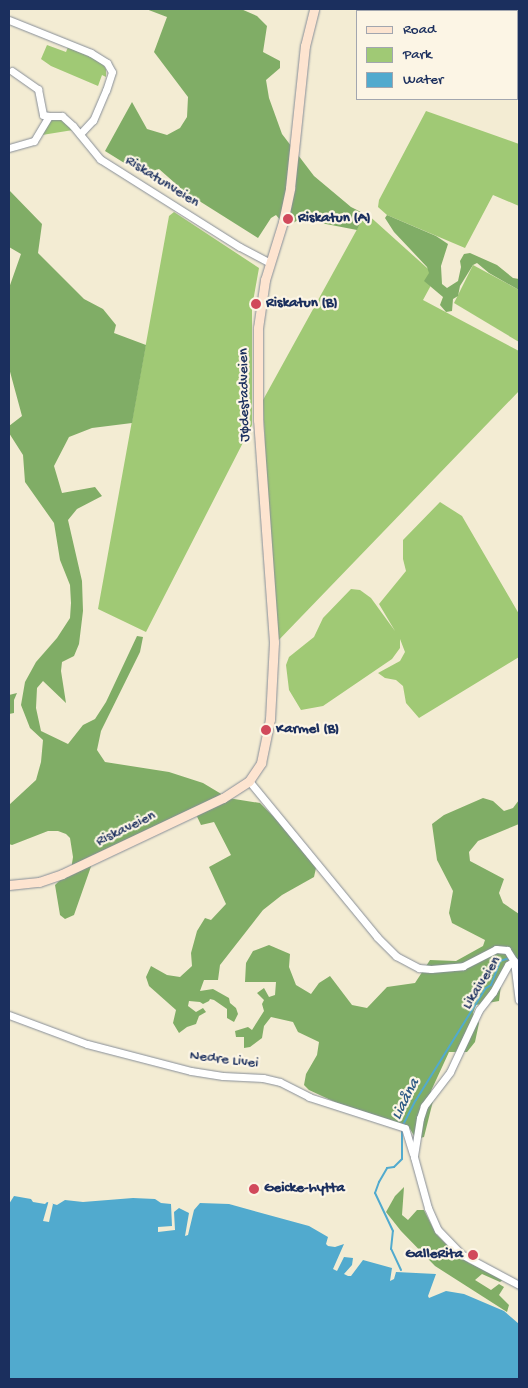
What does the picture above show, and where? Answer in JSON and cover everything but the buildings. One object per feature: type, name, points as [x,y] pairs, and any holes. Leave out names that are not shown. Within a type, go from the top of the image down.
[{"type":"main road","name":"Jødestadveien","points":[[249,781],[259,768],[267,742],[273,668],[273,631],[260,452],[257,380],[260,309],[288,196],[297,136],[305,46],[314,9]]},
{"type":"main road","name":"Riskaveien","points":[[9,885],[30,883],[62,874],[223,798],[249,781]]},
{"type":"street","points":[[9,20],[91,53],[107,64],[112,72],[93,120],[80,134]]},
{"type":"street","points":[[9,148],[34,141],[49,116],[43,115],[38,89],[12,71]]},
{"type":"street","name":"Riskatunveien","points":[[49,116],[62,116],[80,134],[100,159],[118,171],[240,247],[270,263]]},
{"type":"street","name":"Likaiveien","points":[[249,781],[377,938],[396,956],[419,968],[430,969],[463,966],[496,950],[507,950],[514,960],[508,964],[493,992],[479,1010],[450,1072],[424,1106],[420,1118],[414,1157],[428,1208],[438,1230],[461,1254],[519,1285]]},
{"type":"street","points":[[514,960],[519,1000]]},
{"type":"street","name":"Nedre Livei","points":[[9,1015],[87,1044],[204,1074],[263,1078],[280,1082],[310,1097],[405,1128],[414,1157]]},
{"type":"green space","points":[[146,9],[241,9],[257,16],[267,26],[263,52],[280,61],[280,68],[266,80],[269,98],[282,134],[314,176],[351,207],[365,214],[357,230],[300,219],[286,227],[276,215],[271,218],[258,238],[185,192],[159,169],[142,174],[105,151],[132,102],[147,129],[167,135],[180,128],[187,117],[188,97],[154,52],[167,17]]},
{"type":"green space","points":[[480,9],[519,9],[519,24],[518,10]]},
{"type":"green space","points":[[47,45],[66,52],[68,47],[101,62],[106,69],[106,77],[102,75],[98,86],[51,66],[41,59]]},
{"type":"green space","points":[[426,111],[519,144],[519,206],[493,195],[465,248],[387,215],[378,207],[379,200]]},
{"type":"green space","points":[[52,119],[61,119],[73,130],[42,135],[45,124]]},
{"type":"green space","points":[[9,190],[42,224],[38,253],[84,299],[103,309],[116,325],[114,333],[146,345],[132,423],[92,428],[69,437],[54,466],[62,493],[95,487],[102,496],[77,509],[68,520],[82,581],[83,611],[79,644],[74,656],[62,662],[61,671],[66,703],[43,681],[37,688],[36,708],[41,731],[68,744],[83,725],[95,719],[106,702],[137,636],[143,637],[140,652],[101,731],[97,750],[105,762],[169,772],[203,783],[228,798],[260,803],[277,820],[316,868],[314,877],[282,895],[263,910],[220,965],[218,980],[204,980],[200,991],[213,989],[229,998],[230,1003],[236,1008],[238,1014],[234,1022],[227,1018],[227,1009],[214,1000],[210,999],[203,1004],[189,1001],[188,1006],[196,1012],[203,1008],[206,1012],[199,1016],[196,1024],[187,1027],[179,1033],[173,1023],[176,1010],[149,986],[146,977],[151,966],[167,975],[180,977],[192,966],[191,953],[197,931],[205,918],[211,920],[226,904],[209,867],[231,855],[214,822],[201,825],[193,808],[94,858],[74,915],[65,919],[60,915],[55,885],[61,879],[70,876],[73,857],[70,838],[58,831],[48,831],[12,845],[9,844],[9,805],[36,780],[41,762],[43,740],[30,728],[21,705],[25,682],[36,662],[57,638],[70,618],[71,603],[70,585],[60,560],[54,523],[25,482],[23,455],[9,433],[9,426],[22,416],[9,368],[9,288],[21,254],[9,247]]},
{"type":"green space","points":[[174,212],[259,268],[252,307],[252,425],[146,632],[98,609],[169,216]]},
{"type":"green space","points":[[366,213],[436,276],[423,300],[519,351],[519,391],[274,645],[263,400]]},
{"type":"green space","points":[[387,215],[436,236],[448,244],[441,266],[442,284],[447,288],[458,281],[461,267],[460,261],[464,254],[470,253],[497,265],[513,278],[519,279],[519,290],[489,273],[477,263],[473,265],[460,286],[458,296],[453,299],[452,311],[446,312],[440,305],[443,297],[424,281],[429,273],[427,267],[394,232],[385,218]]},
{"type":"green space","points":[[473,265],[519,290],[519,342],[454,303]]},
{"type":"green space","points":[[440,502],[462,516],[519,614],[519,657],[419,718],[406,703],[403,686],[396,680],[385,678],[378,673],[400,661],[405,652],[400,639],[400,648],[392,659],[323,706],[301,710],[289,690],[286,665],[289,657],[314,637],[323,618],[351,589],[360,590],[371,598],[395,631],[379,604],[406,571],[403,559],[403,540]]},
{"type":"green space","points":[[17,693],[14,700],[14,713],[9,714],[9,695]]},
{"type":"green space","points":[[483,798],[493,801],[504,811],[513,808],[519,800],[519,824],[478,841],[469,852],[470,861],[504,879],[499,893],[503,903],[519,914],[519,962],[512,955],[506,965],[502,977],[499,1001],[476,1005],[473,1013],[479,1023],[475,1042],[467,1052],[449,1052],[431,1091],[433,1101],[424,1137],[416,1139],[410,1129],[403,1125],[337,1103],[309,1090],[304,1085],[306,1074],[317,1055],[319,1042],[298,1032],[293,1022],[271,1017],[264,1026],[262,1038],[250,1047],[244,1048],[244,1037],[236,1037],[235,1031],[248,1027],[252,1030],[264,1011],[262,1004],[264,1000],[257,993],[264,988],[269,997],[275,995],[276,982],[245,982],[246,963],[253,951],[269,945],[290,954],[289,967],[296,985],[311,994],[319,983],[330,976],[352,1005],[367,1008],[387,987],[415,983],[430,960],[456,961],[483,946],[485,940],[452,923],[449,913],[453,891],[437,860],[432,824],[444,815]]},
{"type":"green space","points":[[404,1187],[402,1215],[408,1220],[417,1210],[424,1210],[436,1234],[454,1252],[469,1263],[504,1279],[500,1282],[482,1274],[475,1280],[491,1290],[499,1284],[504,1287],[499,1295],[509,1305],[507,1312],[435,1266],[401,1231],[386,1212],[395,1196]]},
{"type":"water","points":[[14,1196],[31,1199],[33,1202],[45,1204],[47,1202],[57,1205],[65,1200],[83,1202],[133,1198],[155,1199],[161,1203],[171,1204],[172,1226],[158,1227],[158,1232],[175,1230],[174,1212],[179,1208],[189,1213],[185,1236],[188,1235],[194,1210],[200,1203],[229,1204],[309,1226],[328,1237],[326,1244],[328,1246],[335,1247],[344,1244],[333,1269],[337,1271],[344,1257],[353,1258],[352,1265],[344,1274],[348,1276],[351,1276],[363,1260],[392,1268],[390,1281],[394,1279],[396,1272],[436,1274],[428,1296],[429,1298],[446,1291],[464,1294],[504,1311],[519,1324],[519,1379],[9,1379],[9,1204]]},
{"type":"pier","points":[[49,1200],[53,1204],[49,1222],[43,1221]]},
{"type":"waterway","name":"Liaåna","points":[[403,1125],[416,1100],[472,1010],[486,988],[491,985],[500,961],[510,958]]},
{"type":"waterway","name":"Liaåna","points":[[401,1270],[391,1249],[393,1231],[375,1193],[387,1168],[394,1167],[402,1159],[402,1130]]},
{"type":"place","name":"Riskatun (A)","points":[[288,219]]},
{"type":"place","name":"Riskatun (B)","points":[[256,304]]},
{"type":"place","name":"Karmel (B)","points":[[266,730]]},
{"type":"place","name":"Geicke-hytta","points":[[254,1189]]},
{"type":"place","name":"GalleRita","points":[[473,1255]]}]
